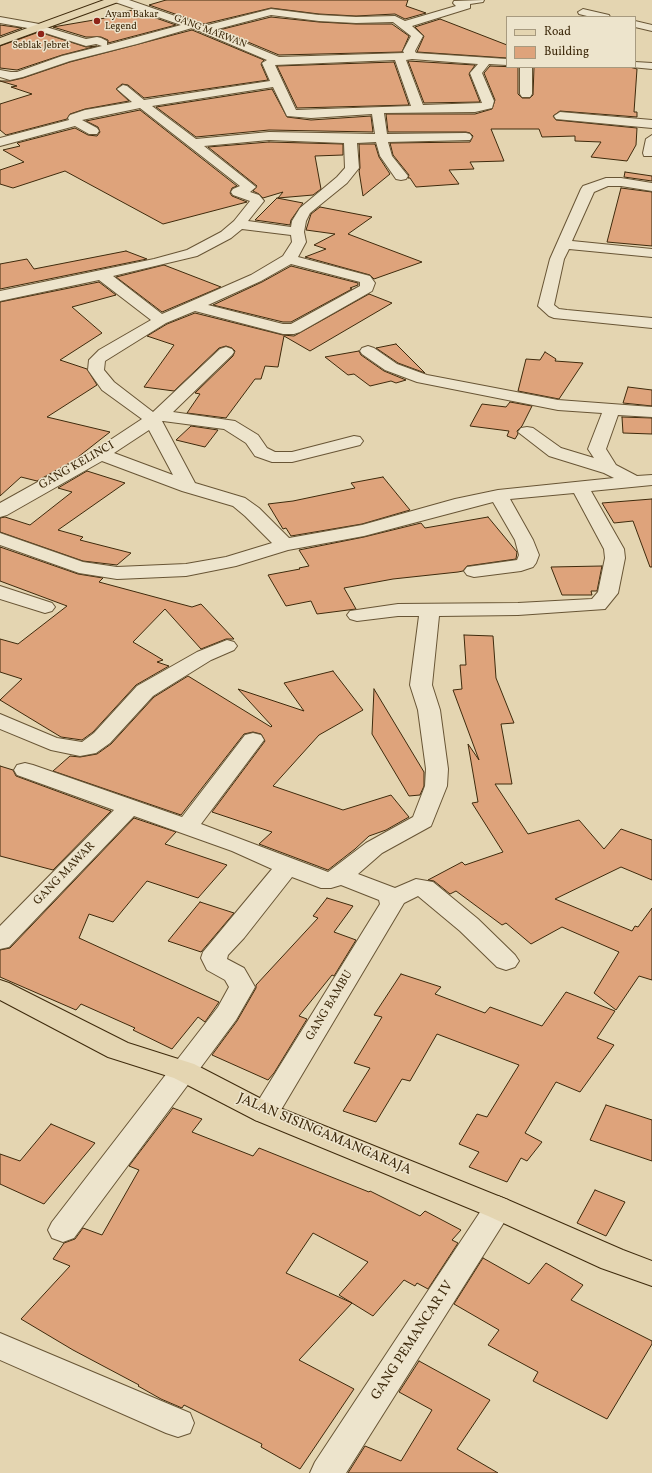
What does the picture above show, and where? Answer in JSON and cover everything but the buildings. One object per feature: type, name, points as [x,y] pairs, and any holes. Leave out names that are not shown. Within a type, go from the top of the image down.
[{"type":"main road","points":[[0,42],[114,0]]},
{"type":"main road","name":"JALAN SISINGAMANGARAJA","points":[[0,989],[118,1050],[184,1071],[266,1112],[498,1208],[605,1256],[652,1274]]},
{"type":"street","name":"GANG MARWAN","points":[[119,0],[198,27],[267,54],[277,61]]},
{"type":"street","points":[[404,25],[466,6],[458,4],[479,0]]},
{"type":"street","points":[[98,6],[114,12]]},
{"type":"street","points":[[0,73],[10,76],[19,75],[66,58],[198,27],[271,12],[319,18],[356,20],[395,19],[416,34],[406,56],[418,109]]},
{"type":"street","points":[[583,12],[600,16]]},
{"type":"street","points":[[0,20],[39,28],[86,43],[97,40],[112,47]]},
{"type":"street","points":[[636,24],[652,28]]},
{"type":"street","points":[[486,61],[476,73],[477,79],[488,100],[488,105],[475,108],[376,110],[312,114],[291,113],[268,63],[277,61],[406,56],[506,62]]},
{"type":"street","points":[[636,66],[652,66]]},
{"type":"street","points":[[526,68],[526,94]]},
{"type":"street","points":[[93,131],[77,122],[74,118],[79,115],[140,104],[278,83]]},
{"type":"street","points":[[0,296],[156,264],[192,253],[216,242],[239,224],[257,201],[254,198],[238,192],[249,187],[140,104],[123,89]]},
{"type":"street","points":[[376,110],[381,127],[381,138],[386,156],[401,176]]},
{"type":"street","points":[[560,116],[652,124]]},
{"type":"street","points":[[0,142],[77,122]]},
{"type":"street","points":[[193,143],[269,136],[350,139],[466,137]]},
{"type":"street","points":[[350,139],[352,168],[342,180],[305,211],[299,221],[297,232],[299,242],[289,259],[256,278],[161,320],[105,353],[97,360],[96,370],[108,386],[156,417],[229,425],[252,439],[262,452],[272,457],[292,456],[354,441]]},
{"type":"street","points":[[649,153],[652,139]]},
{"type":"street","points":[[652,187],[621,182],[606,182],[588,188],[557,259],[546,306],[554,313],[652,323]]},
{"type":"street","points":[[239,224],[297,232]]},
{"type":"street","points":[[564,244],[652,253]]},
{"type":"street","points":[[194,306],[290,329],[301,326],[367,288],[368,283],[352,275],[289,259]]},
{"type":"street","points":[[102,275],[161,320]]},
{"type":"street","points":[[368,351],[391,367],[423,379],[558,405],[652,412]]},
{"type":"street","name":"GANG KELINCI","points":[[1,509],[101,454],[156,417],[226,352]]},
{"type":"street","points":[[610,469],[597,449],[612,409]]},
{"type":"street","points":[[156,417],[188,487]]},
{"type":"street","points":[[527,432],[555,452],[610,469],[633,481]]},
{"type":"street","points":[[101,454],[188,487],[239,502],[252,512],[285,545]]},
{"type":"street","points":[[0,539],[80,567],[118,573],[186,570],[229,562],[285,545],[364,530],[461,503],[498,495],[652,480]]},
{"type":"street","points":[[357,615],[398,610],[526,609],[598,605],[608,593],[615,558],[614,550],[580,488]]},
{"type":"street","points":[[474,571],[521,565],[526,563],[529,556],[524,540],[498,495]]},
{"type":"street","points":[[0,592],[45,607]]},
{"type":"street","points":[[25,770],[187,827],[288,865],[321,880],[331,880],[340,876],[374,848],[423,821],[432,797],[436,786],[437,769],[429,710],[421,685],[430,609]]},
{"type":"street","points":[[0,721],[51,743],[80,749],[88,748],[102,738],[145,692],[204,656],[227,646]]},
{"type":"street","points":[[187,827],[253,740]]},
{"type":"street","name":"GANG MAWAR","points":[[0,941],[130,807]]},
{"type":"street","points":[[63,1230],[228,1013],[242,987],[235,974],[216,964],[214,958],[216,952],[235,932],[288,865]]},
{"type":"street","points":[[340,876],[388,894],[392,899],[416,887],[424,888],[469,925],[506,961]]},
{"type":"street","name":"GANG BAMBU","points":[[266,1112],[392,904],[392,899]]},
{"type":"street","name":"GANG PEMANCAR IV","points":[[327,1473],[498,1208]]},
{"type":"street","points":[[0,1346],[178,1423]]},
{"type":"place","name":"Ayam Bakar Legend","points":[[97,21]]},
{"type":"place","name":"Seblak Jebret","points":[[41,34]]}]
